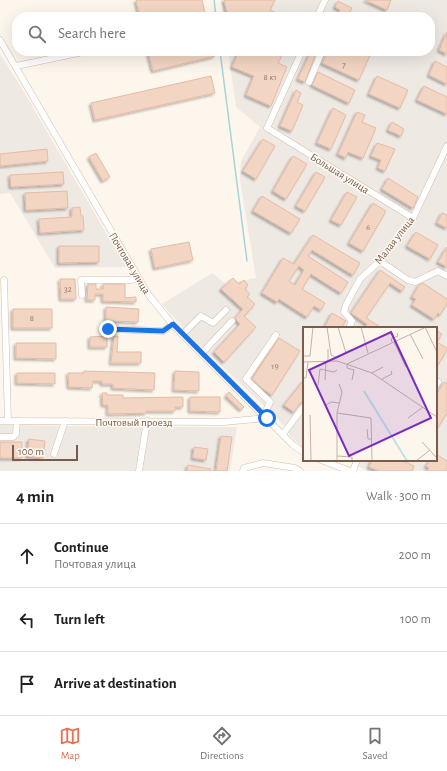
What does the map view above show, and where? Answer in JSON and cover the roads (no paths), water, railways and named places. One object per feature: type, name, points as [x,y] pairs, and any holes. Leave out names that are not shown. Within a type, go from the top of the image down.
[{"type":"street","points":[[320,12],[325,0]]},
{"type":"street","name":"Почтовая улица","points":[[0,40],[148,294],[173,324],[266,416],[293,445],[303,452]]},
{"type":"street","points":[[16,66],[64,56]]},
{"type":"street","name":"Большая улица","points":[[300,56],[267,128],[413,218]]},
{"type":"street","points":[[309,82],[320,56]]},
{"type":"street","name":"Малая улица","points":[[349,327],[352,321],[344,312],[346,305],[360,279],[380,261],[413,218],[447,146]]},
{"type":"street","points":[[380,261],[408,280],[415,282],[438,271],[447,276]]},
{"type":"street","points":[[82,295],[81,280],[138,279]]},
{"type":"street","points":[[4,280],[8,421]]},
{"type":"street","points":[[183,334],[201,316],[213,322],[226,310]]},
{"type":"street","points":[[202,353],[232,321]]},
{"type":"street","points":[[108,329],[163,331],[173,324]]},
{"type":"street","points":[[266,416],[270,402],[246,379],[276,335]]},
{"type":"street","points":[[283,434],[303,407]]},
{"type":"street","name":"Почтовый проезд","points":[[0,421],[224,422],[266,416]]},
{"type":"street","points":[[0,436],[13,436],[16,434],[17,421]]},
{"type":"street","points":[[54,454],[66,421]]},
{"type":"street","points":[[139,471],[146,422]]},
{"type":"street","points":[[323,461],[348,471],[356,461]]},
{"type":"street","points":[[243,471],[244,468],[263,463],[295,468],[300,471]]},
{"type":"waterway","points":[[214,0],[215,12]]},
{"type":"waterway","points":[[221,56],[247,261]]}]
